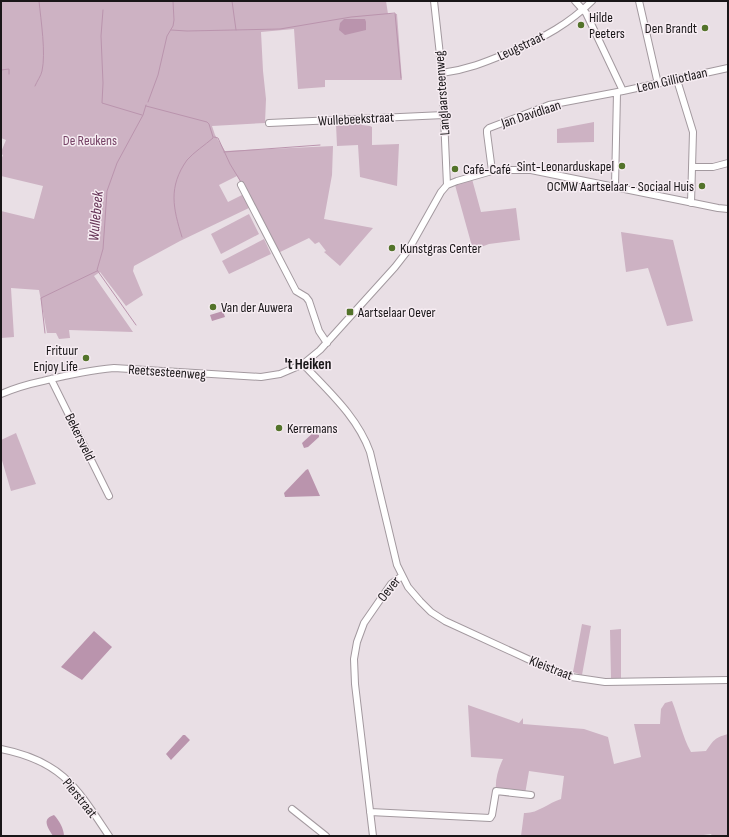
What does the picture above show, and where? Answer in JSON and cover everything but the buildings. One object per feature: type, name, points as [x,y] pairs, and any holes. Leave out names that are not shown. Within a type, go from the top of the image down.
[{"type":"street","name":"Langlaarsteenweg","points":[[434,1],[442,73],[447,185]]},
{"type":"street","points":[[575,1],[586,13],[620,92],[614,186]]},
{"type":"street","name":"Leugstraat","points":[[442,73],[461,71],[480,65],[538,39],[562,27],[592,1]]},
{"type":"street","points":[[639,1],[658,84]]},
{"type":"street","name":"Leon Gilliotlaan","points":[[620,92],[728,68]]},
{"type":"street","points":[[677,80],[692,132],[691,203]]},
{"type":"street","name":"Jan Davidlaan","points":[[492,171],[487,133],[489,128],[549,105],[620,92]]},
{"type":"street","name":"Wullebeekstraat","points":[[269,124],[444,115]]},
{"type":"street","points":[[692,167],[714,167],[728,163]]},
{"type":"street","points":[[447,185],[463,178],[492,171],[515,169],[531,170],[691,203],[728,209]]},
{"type":"street","points":[[241,185],[296,291],[306,296],[309,301],[319,331],[327,343]]},
{"type":"street","name":"Reetsesteenweg","points":[[1,394],[51,379],[86,371],[114,368],[261,377],[280,374],[303,364],[327,343],[395,268],[409,249],[441,192],[447,185]]},
{"type":"street","name":"Oever","points":[[303,364],[349,414],[364,437],[370,452],[395,559],[402,576],[391,584],[364,624],[357,642],[354,658],[355,684],[373,836]]},
{"type":"street","name":"Bekersveld","points":[[51,379],[109,496]]},
{"type":"street","points":[[1,389],[8,391]]},
{"type":"street","name":"Kleistraat","points":[[402,576],[414,594],[431,612],[445,620],[562,674],[581,679],[605,682],[728,680]]},
{"type":"street","name":"Pierstraat","points":[[1,749],[30,756],[61,774],[81,795],[109,836]]},
{"type":"street","points":[[370,812],[490,818],[492,815],[496,792],[531,795]]},
{"type":"street","points":[[292,809],[326,836]]},
{"type":"green space","name":"De Reukens","points":[[1,1],[386,1],[388,14],[397,14],[402,80],[325,80],[325,87],[298,89],[294,29],[261,32],[266,99],[265,123],[212,126],[215,135],[225,151],[333,146],[332,175],[324,219],[373,228],[340,266],[324,252],[326,251],[319,242],[315,244],[309,238],[276,254],[251,207],[180,241],[134,266],[133,271],[143,295],[126,306],[100,272],[94,276],[133,332],[69,330],[70,338],[59,339],[56,333],[47,333],[39,290],[11,288],[14,337],[1,338],[1,211],[34,219],[43,186],[1,176],[1,160],[3,155],[1,152],[6,140],[1,138]],"holes":[[[237,176],[246,193],[228,202],[219,185]]]},
{"type":"green space","points":[[361,120],[362,125],[372,127],[372,145],[399,144],[397,186],[360,177],[358,145],[337,146],[336,124],[338,122]]},
{"type":"green space","points":[[594,122],[594,142],[557,143],[557,129]]},
{"type":"green space","points":[[472,179],[481,212],[516,208],[520,240],[489,244],[473,250],[455,185]]},
{"type":"green space","points":[[249,214],[259,234],[221,254],[211,234]]},
{"type":"green space","points":[[621,232],[673,240],[693,321],[667,326],[648,268],[626,272]]},
{"type":"green space","points":[[264,239],[271,254],[229,274],[222,261]]},
{"type":"green space","points":[[16,433],[36,484],[11,491],[1,457],[1,440]]},
{"type":"green space","points":[[582,624],[591,626],[582,675],[573,672]]},
{"type":"green space","points":[[621,629],[621,678],[611,678],[610,630]]},
{"type":"green space","points":[[672,701],[685,740],[691,752],[706,751],[715,740],[728,734],[728,836],[712,836],[711,834],[696,836],[521,836],[524,813],[533,812],[561,799],[564,776],[529,771],[525,794],[496,791],[497,775],[503,759],[471,757],[468,705],[519,723],[523,718],[523,724],[584,729],[608,737],[614,764],[641,757],[634,724],[660,724],[661,709],[665,703]]},
{"type":"shaded area","points":[[344,19],[365,19],[366,30],[345,35],[339,30],[340,23]]},
{"type":"shaded area","points":[[223,311],[225,317],[212,321],[210,315]]},
{"type":"shaded area","points":[[314,432],[319,435],[319,437],[308,447],[304,448],[302,443]]},
{"type":"shaded area","points":[[308,469],[320,496],[285,497],[284,493]]},
{"type":"shaded area","points":[[94,631],[112,647],[82,680],[61,667]]},
{"type":"shaded area","points":[[183,735],[190,740],[171,760],[166,754]]},
{"type":"shaded area","points":[[54,815],[61,825],[64,836],[53,836],[48,827],[48,819]]},
{"type":"waterway","points":[[35,86],[41,73],[44,55],[39,1]]},
{"type":"waterway","name":"Wullebeek","points":[[148,102],[158,75],[167,36],[173,26],[173,1]]},
{"type":"waterway","points":[[232,1],[236,30]]},
{"type":"waterway","points":[[103,10],[101,36],[103,83],[102,103],[142,115]]},
{"type":"waterway","points":[[171,30],[280,29],[351,17],[395,13],[401,78]]},
{"type":"waterway","points":[[1,70],[9,69],[9,74]]},
{"type":"waterway","name":"Wullebeek","points":[[136,325],[97,270],[103,249],[107,191],[117,163],[143,115],[146,105]]},
{"type":"waterway","points":[[146,106],[207,122],[213,137],[187,160],[177,179],[174,198],[176,217],[182,237]]},
{"type":"waterway","points":[[214,137],[218,138],[230,164],[241,182]]},
{"type":"waterway","points":[[224,152],[320,145]]},
{"type":"waterway","points":[[45,333],[41,298],[97,271]]},
{"type":"place","name":"Hilde Peeters","points":[[581,25]]},
{"type":"place","name":"Den Brandt","points":[[705,28]]},
{"type":"place","name":"Sint-Leonarduskapel","points":[[622,166]]},
{"type":"place","name":"Café-Café","points":[[455,169]]},
{"type":"place","name":"OCMW Aartselaar - Sociaal Huis","points":[[702,186]]},
{"type":"place","name":"Kunstgras Center","points":[[392,248]]},
{"type":"place","name":"Van der Auwera","points":[[213,307]]},
{"type":"place","name":"Aartselaar Oever","points":[[350,312]]},
{"type":"place","name":"Frituur Enjoy Life","points":[[86,358]]},
{"type":"place","name":"Kerremans","points":[[279,428]]},
{"type":"district","name":"'t Heiken","points":[[308,364]]}]
